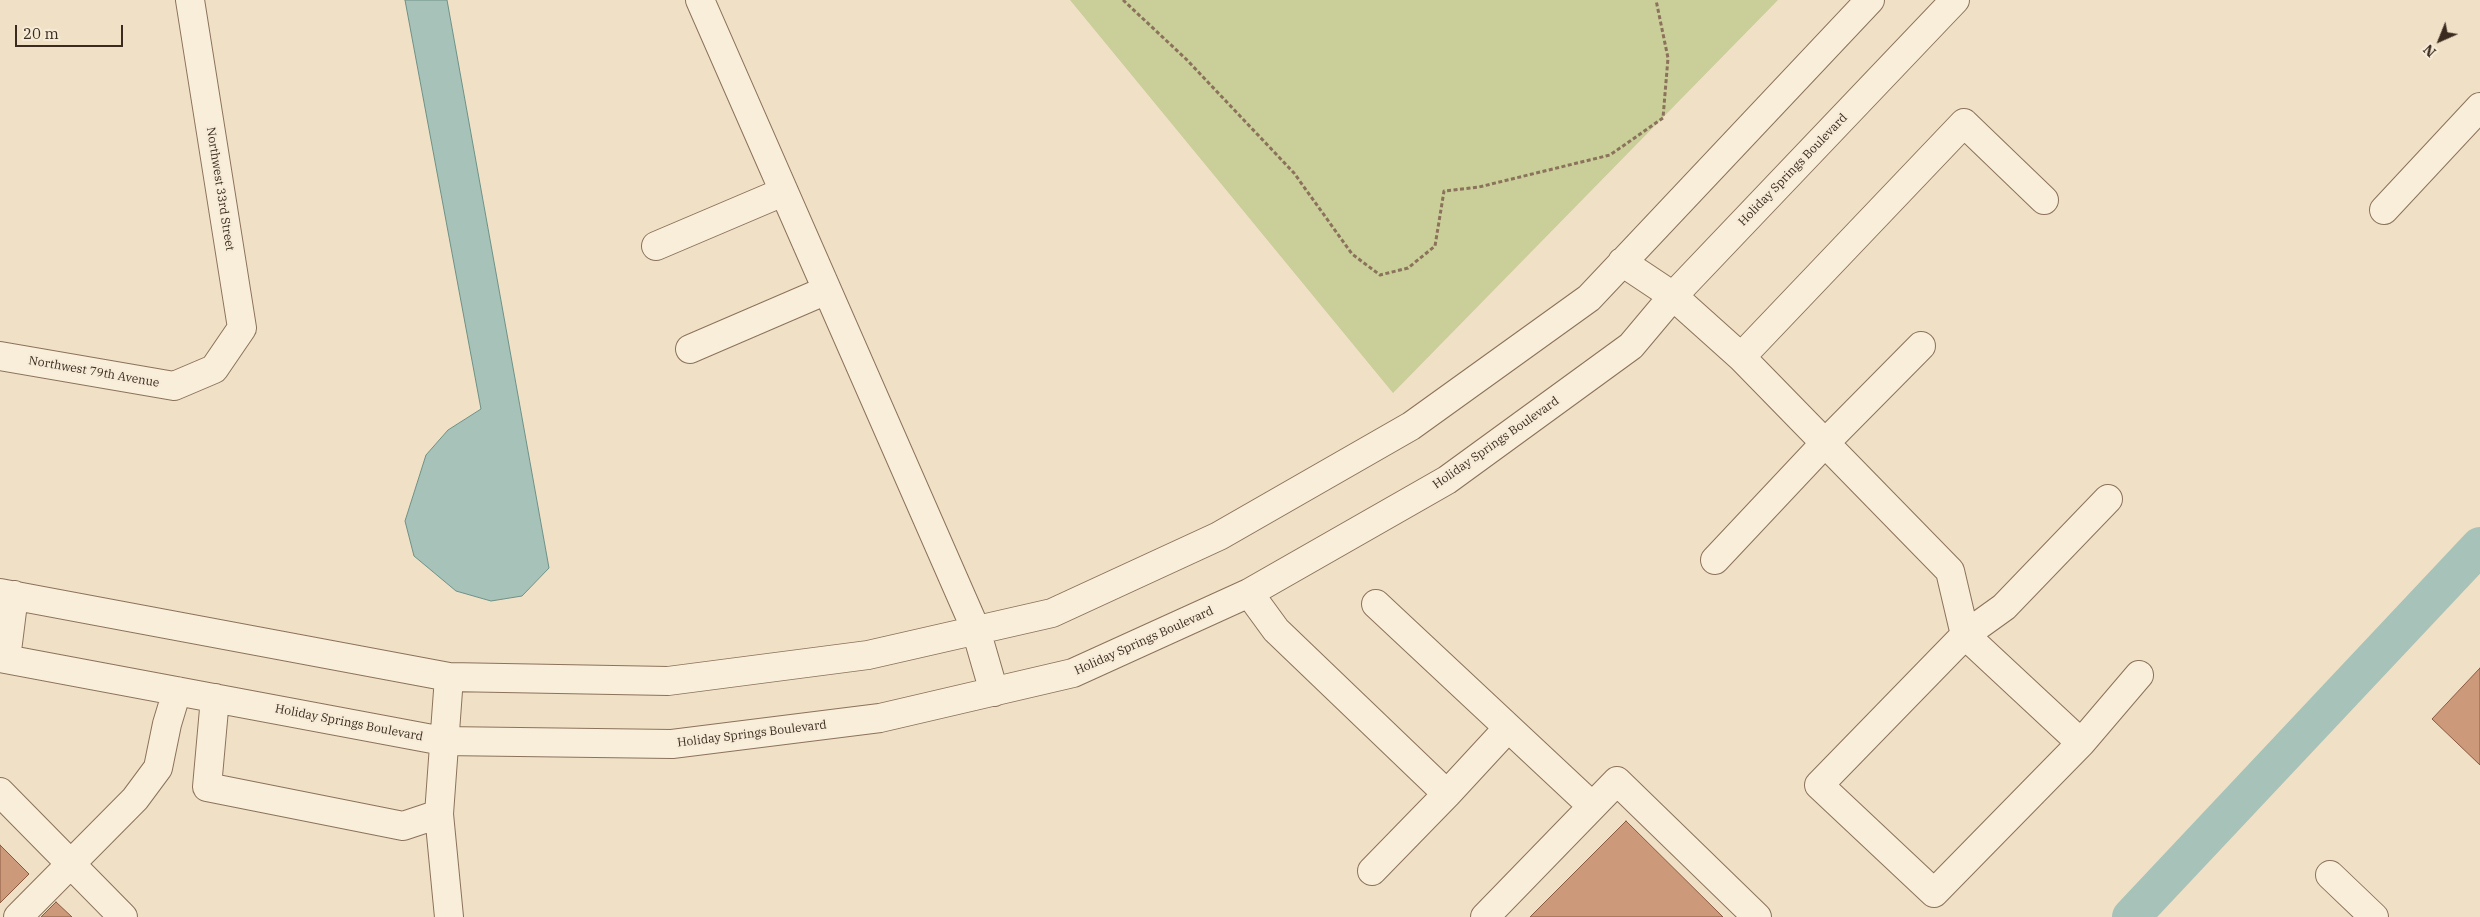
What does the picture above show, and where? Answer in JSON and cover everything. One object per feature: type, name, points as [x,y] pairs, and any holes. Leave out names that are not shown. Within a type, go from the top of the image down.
[{"type":"street","name":"Northwest 33rd Street","points":[[190,0],[242,328],[214,369]]},
{"type":"street","points":[[700,0],[976,630],[994,692]]},
{"type":"street","points":[[3,659],[7,594],[449,677],[668,681],[868,655],[1052,613],[1236,526],[1411,426],[1589,298],[1870,0]]},
{"type":"street","name":"Holiday Springs Boulevard","points":[[3,659],[443,741],[672,744],[880,718],[1073,674],[1249,593],[1447,480],[1631,346],[1673,296],[1955,0]]},
{"type":"street","points":[[2384,210],[2480,107]]},
{"type":"street","points":[[1740,357],[1964,123],[2044,200]]},
{"type":"street","points":[[656,246],[783,192]]},
{"type":"street","points":[[1622,262],[1673,296],[1740,357],[1950,571],[1965,635],[2081,743]]},
{"type":"street","points":[[690,349],[827,290]]},
{"type":"street","points":[[1715,560],[1825,443],[1921,346]]},
{"type":"street","name":"Northwest 79th Avenue","points":[[0,356],[174,386],[214,369]]},
{"type":"street","points":[[2108,499],[2004,607],[1965,635],[1819,785],[1934,893],[2081,743],[2139,675]]},
{"type":"street","points":[[1249,593],[1276,630],[1447,794]]},
{"type":"street","points":[[1376,604],[1592,806]]},
{"type":"street","points":[[449,677],[439,814],[449,917]]},
{"type":"street","points":[[18,917],[69,863],[135,800],[158,768],[167,724],[177,691]]},
{"type":"street","points":[[215,698],[207,787],[403,826],[439,814]]},
{"type":"street","points":[[1372,871],[1508,728]]},
{"type":"street","points":[[1485,917],[1617,781],[1757,917]]},
{"type":"street","points":[[0,792],[123,917]]},
{"type":"street","points":[[2330,875],[2374,917]]},
{"type":"path","points":[[1123,0],[1186,59],[1294,173],[1352,254],[1380,275],[1408,268],[1435,246],[1444,192],[1479,188],[1610,155],[1663,118],[1668,58],[1656,0]]},
{"type":"green space","points":[[1070,0],[1778,0],[1393,393]]},
{"type":"water","points":[[405,0],[447,0],[549,568],[522,596],[491,601],[456,591],[414,556],[405,521],[426,455],[448,430],[481,409]]},
{"type":"building","points":[[2480,668],[2480,765],[2432,719]]},
{"type":"building","points":[[1626,821],[1723,917],[1530,917]]},
{"type":"building","points":[[0,845],[29,874],[0,903]]},
{"type":"building","points":[[56,902],[72,917],[41,917]]},
{"type":"waterway","points":[[2131,917],[2480,546]]}]
